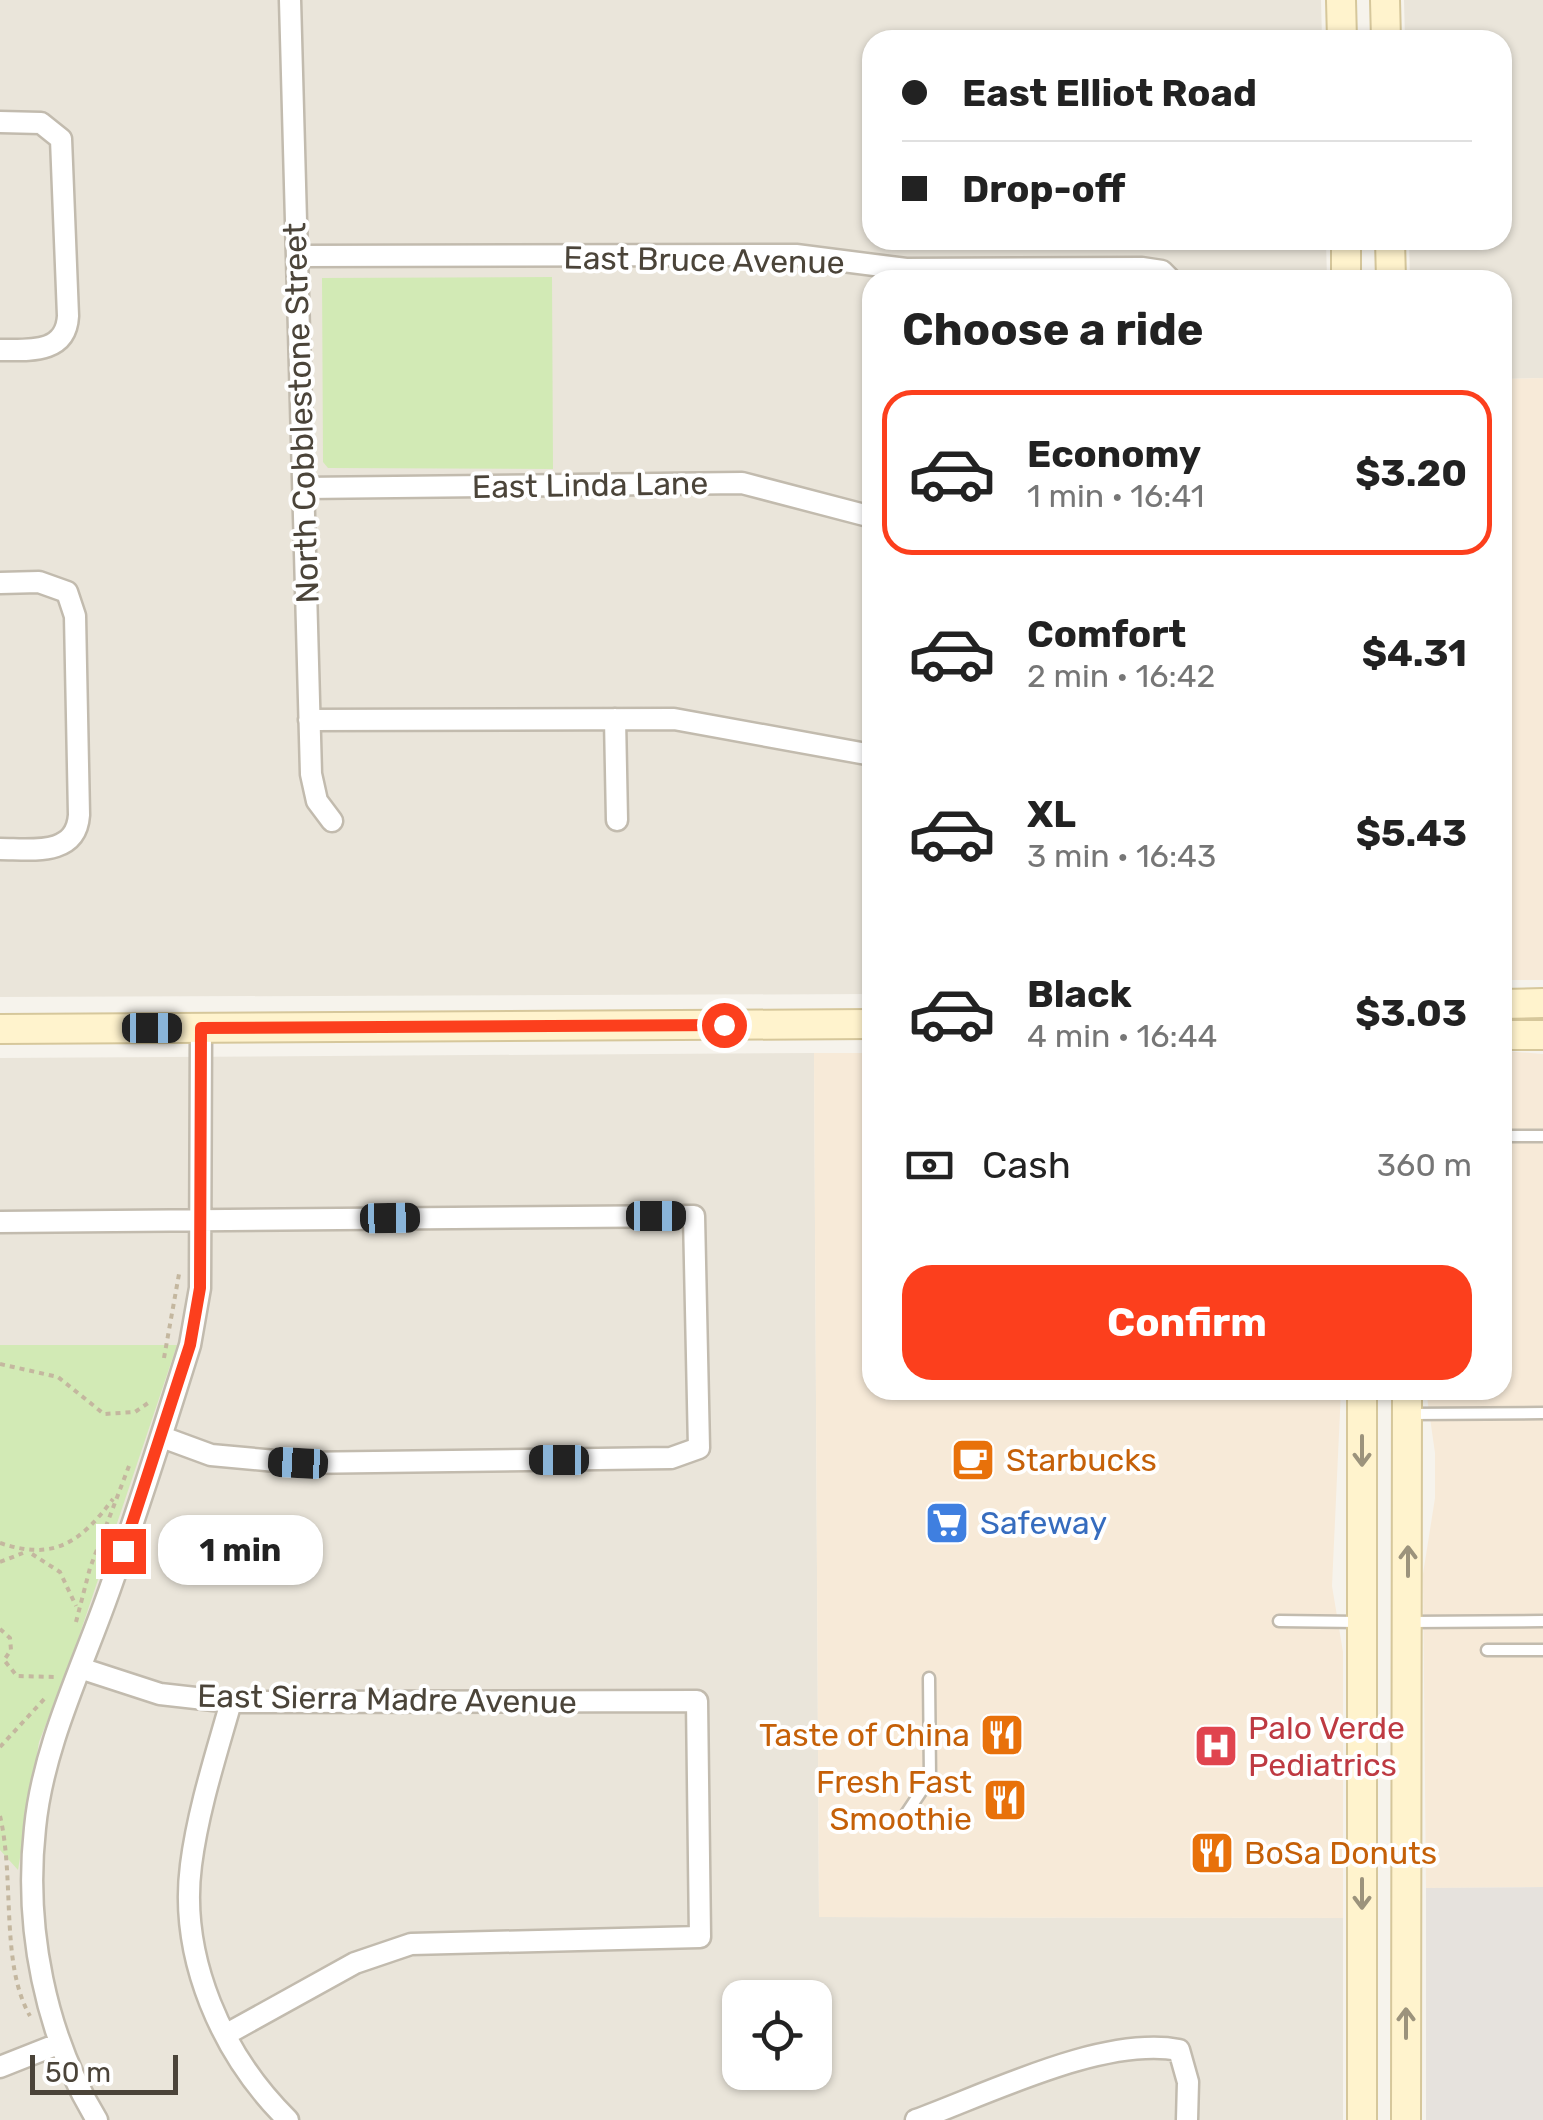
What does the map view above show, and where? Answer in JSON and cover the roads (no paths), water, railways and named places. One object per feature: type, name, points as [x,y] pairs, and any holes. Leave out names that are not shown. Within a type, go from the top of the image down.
[{"type":"main road","points":[[1341,0],[1342,30]]},
{"type":"main road","points":[[1386,0],[1386,30]]},
{"type":"main road","points":[[1512,1004],[1543,1004]]},
{"type":"main road","points":[[0,1029],[862,1024]]},
{"type":"main road","points":[[1512,1036],[1543,1035]]},
{"type":"main road","points":[[1362,1400],[1362,2120]]},
{"type":"main road","points":[[1406,2120],[1407,1402]]},
{"type":"main road","points":[[1362,1622],[1408,1622]]},
{"type":"street","name":"North Cobblestone Street","points":[[290,0],[309,720],[314,788],[332,821]]},
{"type":"street","points":[[0,122],[42,123],[56,132],[64,148],[68,316],[60,341],[35,350],[0,350]]},
{"type":"street","name":"East Bruce Avenue","points":[[297,256],[796,255],[906,269],[1148,270]]},
{"type":"street","name":"East Linda Lane","points":[[304,488],[742,484],[862,514]]},
{"type":"street","points":[[0,583],[39,582],[66,592],[75,616],[79,815],[69,842],[50,848],[0,849]]},
{"type":"street","points":[[615,719],[617,820]]},
{"type":"street","points":[[309,720],[674,719],[862,753]]},
{"type":"street","points":[[97,2120],[58,2044],[32,1909],[34,1826],[52,1753],[190,1345],[200,1288],[201,1028]]},
{"type":"street","points":[[0,1222],[694,1216],[699,1448],[671,1458],[298,1463],[211,1455],[162,1437]]},
{"type":"street","name":"East Sierra Madre Avenue","points":[[80,1668],[160,1694],[231,1702],[698,1701],[700,1938],[412,1944],[355,1963],[226,2035]]},
{"type":"street","points":[[231,1702],[191,1866],[189,1918],[211,2008],[262,2095],[288,2120]]},
{"type":"street","points":[[0,2067],[58,2044]]},
{"type":"street","points":[[916,2120],[1111,2050],[1154,2045],[1179,2050],[1188,2082],[1187,2120]]},
{"type":"lane","points":[[1512,1136],[1543,1136]]},
{"type":"lane","points":[[1407,1402],[1543,1413]]},
{"type":"lane","points":[[1408,1622],[1543,1621]]},
{"type":"lane","points":[[1278,1622],[1362,1622]]},
{"type":"lane","points":[[1487,1650],[1543,1650]]},
{"type":"lane","points":[[902,1820],[930,1778],[929,1678]]},
{"type":"place","name":"Starbucks","points":[[973,1460]]},
{"type":"place","name":"Safeway","points":[[947,1523]]},
{"type":"place","name":"Taste of China","points":[[1002,1735]]},
{"type":"place","name":"Palo Verde Pediatrics","points":[[1216,1746]]},
{"type":"place","name":"Fresh Fast Smoothie","points":[[1005,1800]]},
{"type":"place","name":"BoSa Donuts","points":[[1212,1853]]}]
